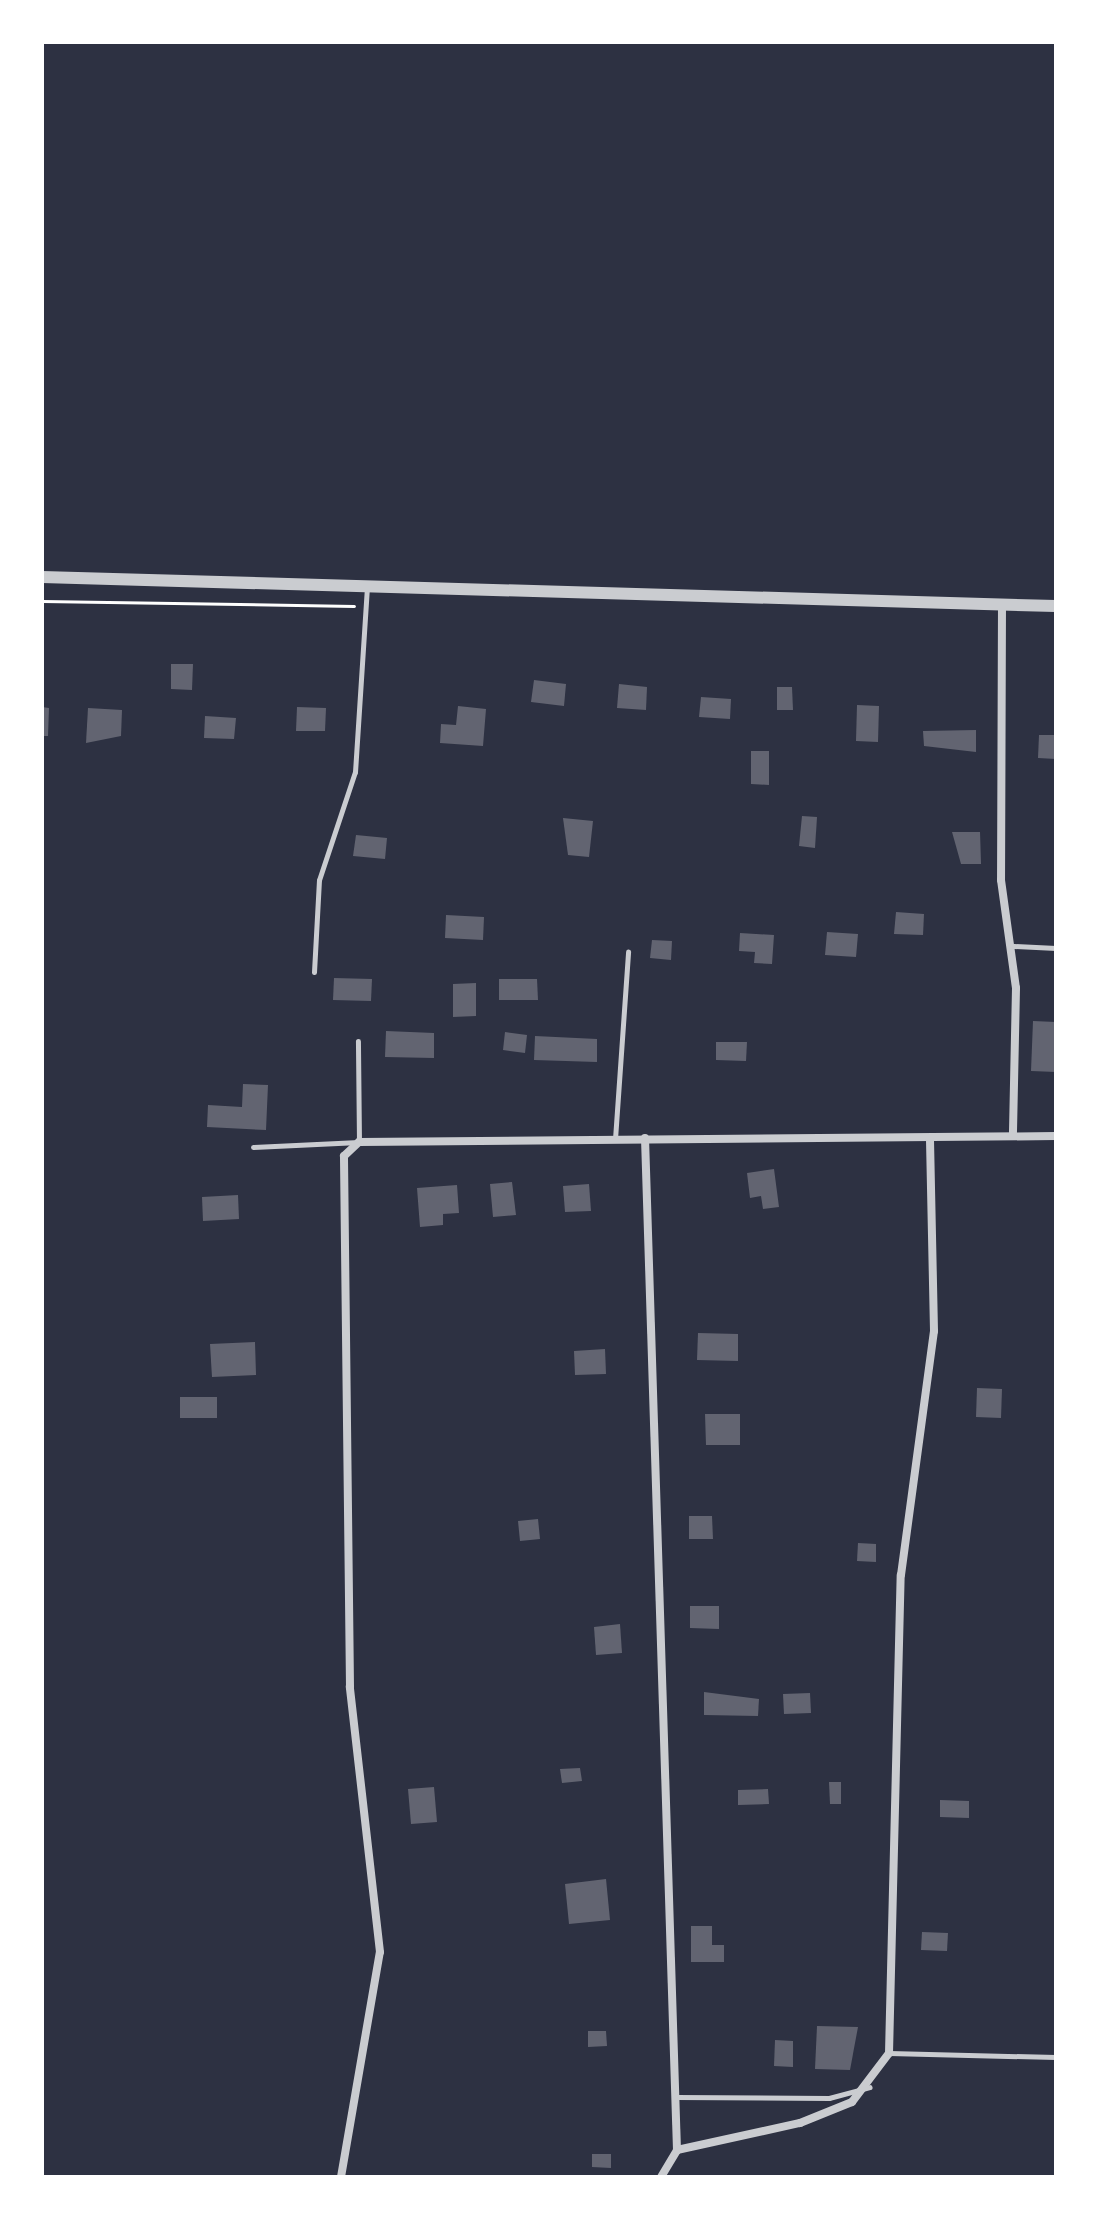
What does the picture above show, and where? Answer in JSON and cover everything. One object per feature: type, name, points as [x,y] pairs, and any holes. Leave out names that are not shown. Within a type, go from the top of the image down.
[{"type":"street","points":[[42,577],[1056,606]]},
{"type":"street","points":[[1002,604],[1001,880],[1014,946],[1013,1135]]},
{"type":"street","points":[[341,2177],[380,1952],[350,1687],[344,1156],[359,1142],[1056,1136]]},
{"type":"street","points":[[645,1138],[677,2150],[661,2177]]},
{"type":"street","points":[[677,2150],[800,2123],[870,2087],[889,2053],[901,1575],[934,1331],[930,1138]]},
{"type":"lane","points":[[314,972],[319,880],[355,772],[367,586]]},
{"type":"lane","points":[[1014,946],[1056,948]]},
{"type":"lane","points":[[615,1139],[628,951]]},
{"type":"lane","points":[[253,1147],[359,1142],[358,1041]]},
{"type":"lane","points":[[889,2053],[1056,2057]]},
{"type":"lane","points":[[676,2097],[829,2098],[870,2087]]},
{"type":"path","points":[[42,601],[366,607]]},
{"type":"building","points":[[171,664],[193,664],[192,690],[171,689]]},
{"type":"building","points":[[534,680],[566,684],[564,706],[531,702]]},
{"type":"building","points":[[619,684],[647,687],[646,710],[617,708]]},
{"type":"building","points":[[777,687],[792,687],[793,710],[777,710]]},
{"type":"building","points":[[701,697],[731,699],[730,719],[699,717]]},
{"type":"building","points":[[857,705],[879,706],[878,742],[856,741]]},
{"type":"building","points":[[458,706],[486,709],[483,746],[440,743],[441,724],[456,725]]},
{"type":"building","points":[[42,707],[49,708],[48,736],[42,736]]},
{"type":"building","points":[[297,707],[326,708],[325,731],[296,731]]},
{"type":"building","points":[[88,708],[122,710],[121,736],[86,743]]},
{"type":"building","points":[[205,716],[236,718],[234,739],[204,738]]},
{"type":"building","points":[[976,730],[976,752],[924,746],[923,731]]},
{"type":"building","points":[[1039,735],[1056,735],[1056,759],[1038,758]]},
{"type":"building","points":[[751,751],[769,751],[769,785],[751,784]]},
{"type":"building","points":[[802,816],[817,817],[815,848],[799,846]]},
{"type":"building","points":[[563,818],[593,821],[589,857],[568,855]]},
{"type":"building","points":[[952,832],[980,832],[981,864],[961,864]]},
{"type":"building","points":[[356,835],[387,838],[385,859],[353,856]]},
{"type":"building","points":[[896,912],[924,914],[923,935],[894,934]]},
{"type":"building","points":[[446,915],[484,917],[483,940],[445,938]]},
{"type":"building","points":[[827,932],[858,934],[856,957],[825,955]]},
{"type":"building","points":[[740,933],[774,935],[772,964],[754,963],[755,952],[739,951]]},
{"type":"building","points":[[652,940],[672,941],[671,960],[650,958]]},
{"type":"building","points":[[334,978],[372,979],[371,1001],[333,1000]]},
{"type":"building","points":[[499,979],[537,979],[538,1000],[499,1000]]},
{"type":"building","points":[[476,983],[476,1016],[453,1017],[453,984]]},
{"type":"building","points":[[1033,1021],[1056,1022],[1056,1072],[1031,1071]]},
{"type":"building","points":[[386,1031],[434,1033],[434,1058],[385,1057]]},
{"type":"building","points":[[505,1032],[527,1035],[525,1053],[503,1050]]},
{"type":"building","points":[[535,1036],[597,1039],[597,1062],[534,1060]]},
{"type":"building","points":[[716,1042],[747,1042],[746,1061],[716,1060]]},
{"type":"building","points":[[243,1084],[268,1085],[266,1130],[207,1127],[208,1105],[242,1107]]},
{"type":"building","points":[[774,1169],[779,1207],[763,1209],[761,1196],[750,1198],[747,1173]]},
{"type":"building","points":[[512,1182],[516,1215],[493,1217],[490,1184]]},
{"type":"building","points":[[589,1184],[591,1211],[565,1212],[563,1186]]},
{"type":"building","points":[[457,1185],[459,1213],[443,1214],[443,1225],[420,1227],[417,1188]]},
{"type":"building","points":[[238,1195],[239,1219],[203,1221],[202,1197]]},
{"type":"building","points":[[698,1333],[738,1334],[738,1361],[697,1360]]},
{"type":"building","points":[[255,1342],[256,1375],[212,1377],[210,1344]]},
{"type":"building","points":[[605,1349],[606,1374],[575,1375],[574,1351]]},
{"type":"building","points":[[977,1388],[1002,1389],[1001,1418],[976,1417]]},
{"type":"building","points":[[180,1397],[217,1397],[217,1418],[180,1418]]},
{"type":"building","points":[[705,1414],[740,1414],[740,1445],[706,1445]]},
{"type":"building","points":[[689,1516],[712,1516],[713,1539],[689,1539]]},
{"type":"building","points":[[538,1519],[540,1539],[520,1541],[518,1521]]},
{"type":"building","points":[[858,1543],[876,1544],[876,1562],[857,1561]]},
{"type":"building","points":[[690,1606],[719,1606],[719,1629],[690,1628]]},
{"type":"building","points":[[620,1624],[622,1653],[596,1655],[594,1627]]},
{"type":"building","points":[[704,1692],[759,1699],[758,1716],[704,1715]]},
{"type":"building","points":[[810,1693],[811,1713],[784,1714],[783,1694]]},
{"type":"building","points":[[580,1768],[582,1781],[562,1783],[560,1769]]},
{"type":"building","points":[[829,1782],[841,1782],[841,1804],[830,1804]]},
{"type":"building","points":[[434,1787],[437,1822],[411,1824],[408,1789]]},
{"type":"building","points":[[768,1789],[769,1804],[738,1805],[738,1790]]},
{"type":"building","points":[[940,1800],[969,1801],[969,1818],[940,1817]]},
{"type":"building","points":[[606,1879],[610,1920],[569,1924],[565,1884]]},
{"type":"building","points":[[691,1926],[712,1926],[712,1945],[724,1945],[724,1962],[691,1962]]},
{"type":"building","points":[[922,1932],[948,1933],[947,1951],[921,1950]]},
{"type":"building","points":[[817,2026],[858,2027],[850,2070],[815,2069]]},
{"type":"building","points":[[588,2031],[606,2031],[607,2046],[588,2047]]},
{"type":"building","points":[[775,2040],[793,2041],[793,2067],[774,2066]]},
{"type":"building","points":[[592,2154],[611,2154],[611,2168],[592,2167]]}]
